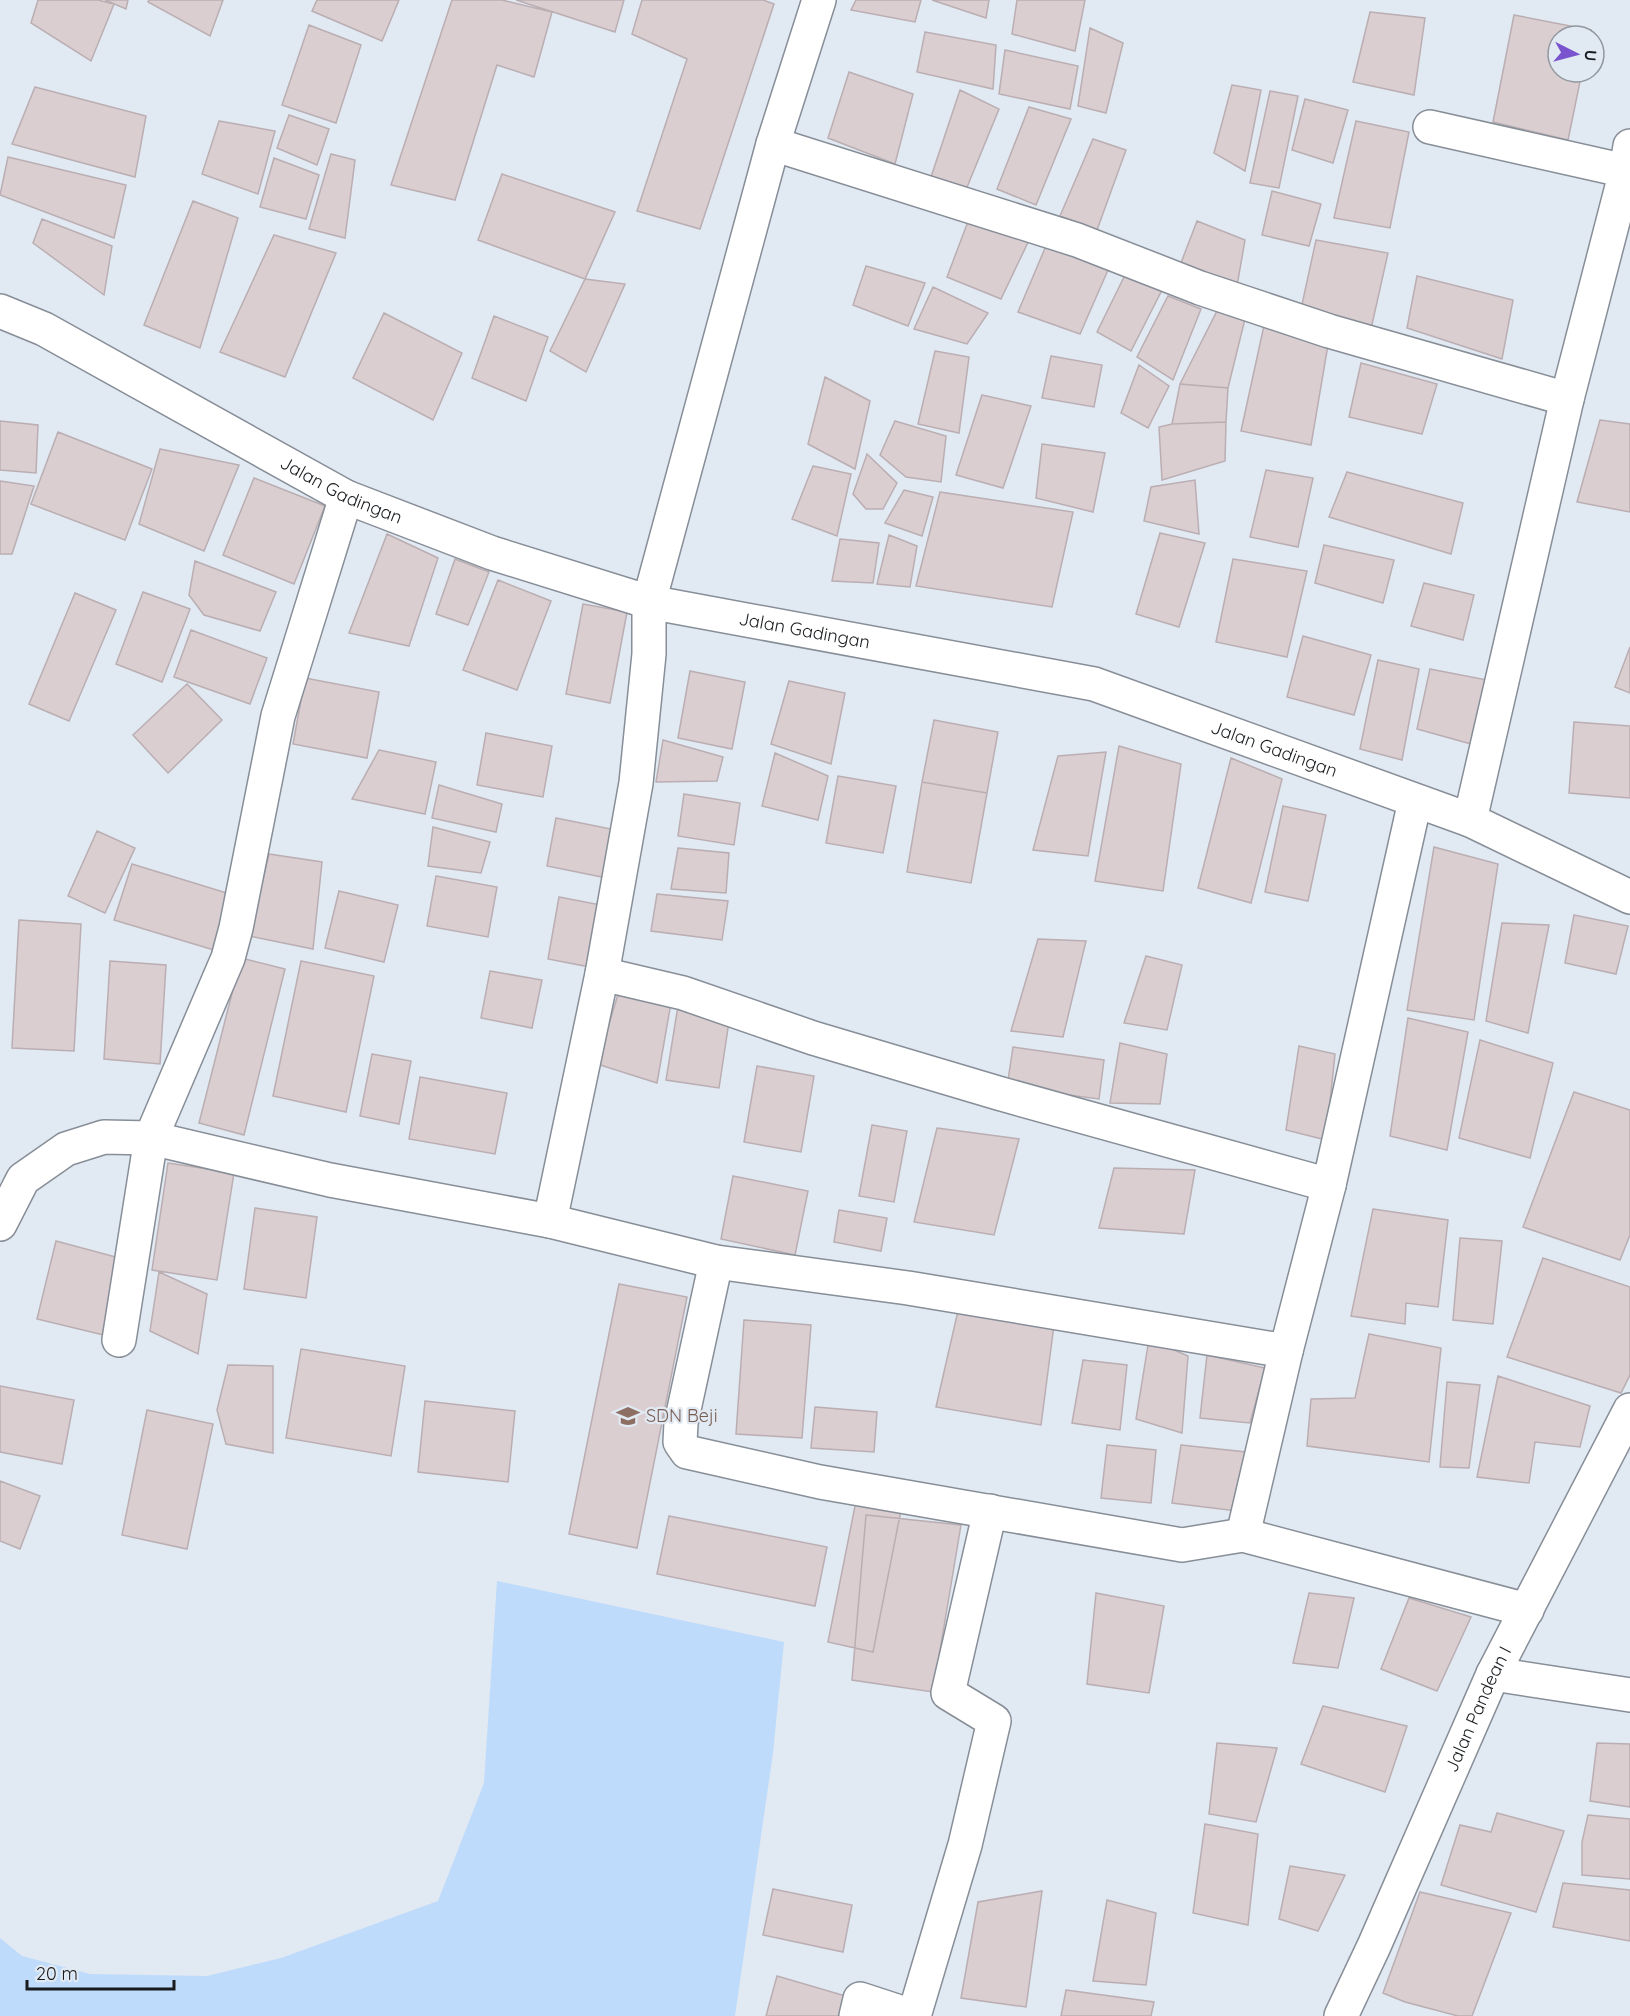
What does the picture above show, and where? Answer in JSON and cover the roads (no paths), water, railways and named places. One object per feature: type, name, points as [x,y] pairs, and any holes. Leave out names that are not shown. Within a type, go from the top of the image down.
[{"type":"street","points":[[550,1221],[602,974],[636,783],[649,654],[648,602],[773,144],[819,0]]},
{"type":"street","points":[[1430,127],[1628,159],[1567,399],[1470,820]]},
{"type":"street","points":[[773,144],[1077,240],[1200,288],[1329,331],[1567,399]]},
{"type":"street","name":"Jalan Gadingan","points":[[0,310],[44,329],[346,497],[492,552],[648,602],[1094,684],[1470,820],[1630,897]]},
{"type":"street","points":[[119,1340],[151,1138],[228,958],[239,917],[278,716],[346,497]]},
{"type":"street","points":[[1243,1535],[1286,1351],[1329,1185],[1415,801]]},
{"type":"street","points":[[602,974],[683,993],[813,1038],[998,1093],[1329,1185]]},
{"type":"street","points":[[0,1224],[23,1179],[66,1149],[104,1137],[151,1138],[330,1180],[550,1221],[716,1262],[908,1288],[1286,1351]]},
{"type":"street","points":[[716,1262],[681,1423],[680,1442],[687,1452],[820,1482],[1182,1545],[1243,1535],[1527,1610]]},
{"type":"street","name":"Jalan Pandean I","points":[[1341,2016],[1493,1674],[1630,1410]]},
{"type":"street","points":[[856,2016],[860,1999],[913,2016],[965,1845],[994,1721],[948,1693],[990,1511]]},
{"type":"street","points":[[1493,1674],[1630,1695]]},
{"type":"place","name":"SDN Beji","points":[[628,1416]]}]
